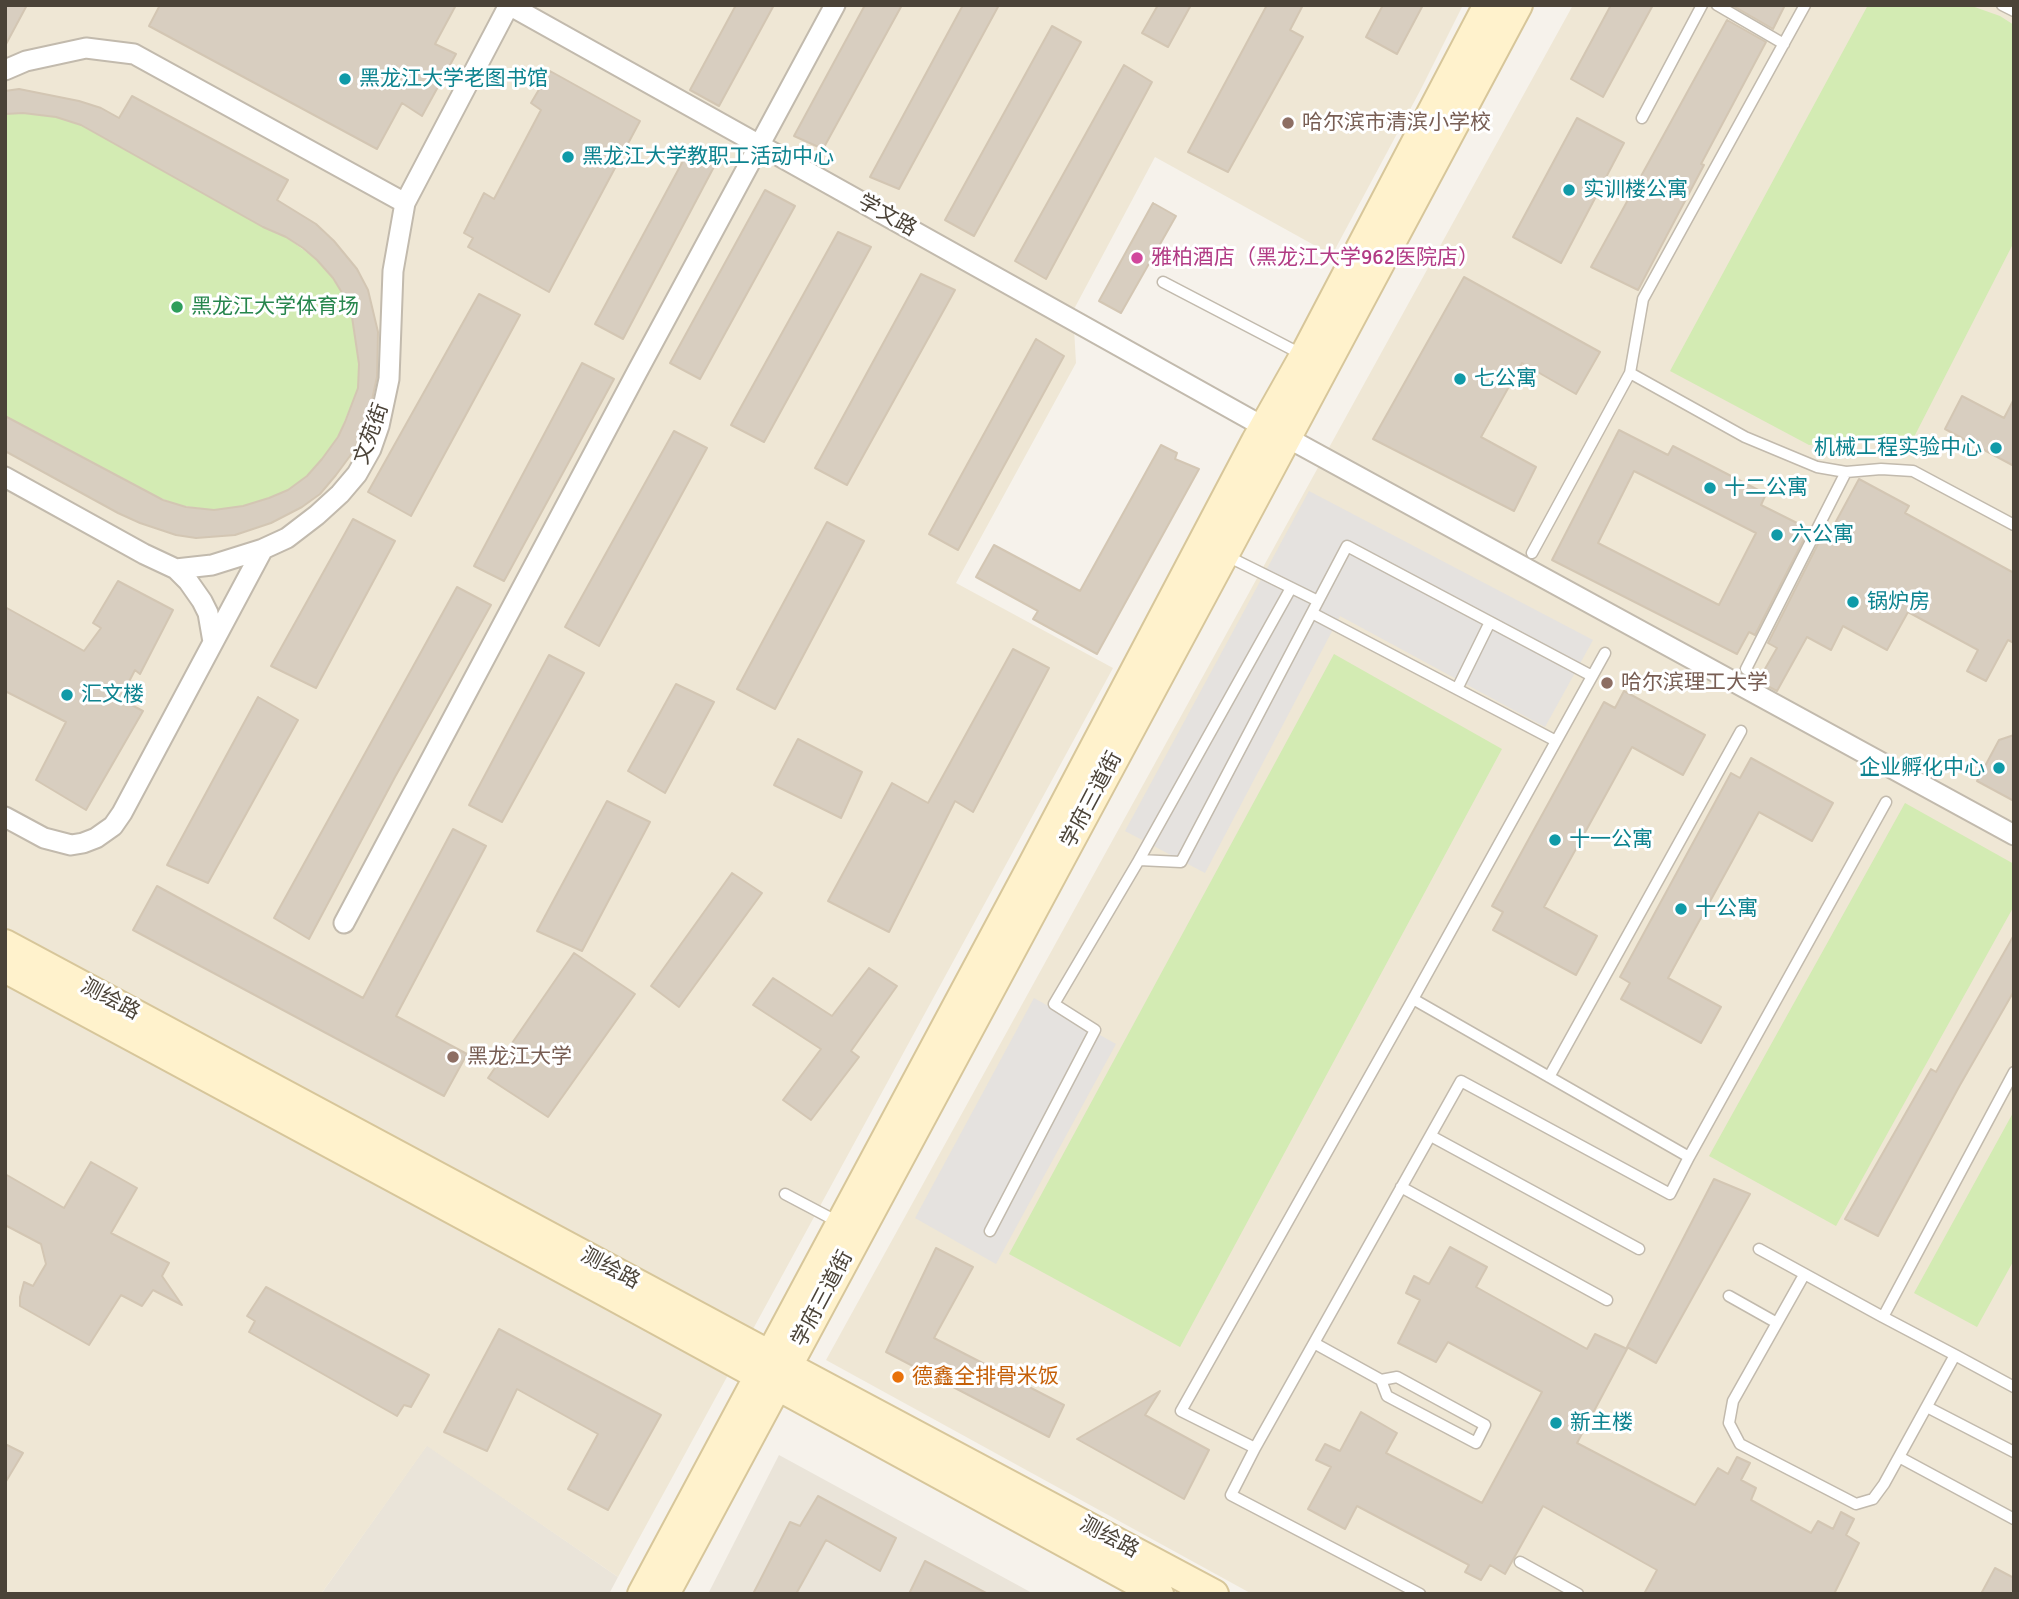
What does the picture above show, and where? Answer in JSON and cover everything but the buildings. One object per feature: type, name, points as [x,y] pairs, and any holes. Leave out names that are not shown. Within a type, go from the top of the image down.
[{"type":"main road","name":"学府三道街","points":[[642,1594],[773,1370],[1224,555],[1304,356],[1488,5]]},
{"type":"main road","name":"学府三道街","points":[[665,1594],[841,1223],[1275,432],[1518,5]]},
{"type":"main road","name":"测绘路","points":[[5,944],[773,1370],[1159,1594]]},
{"type":"main road","name":"测绘路","points":[[5,968],[773,1370],[1214,1594]]},
{"type":"street","name":"学文路","points":[[509,5],[1275,432],[2014,835]]},
{"type":"street","name":"文苑街","points":[[176,569],[212,565],[287,538],[340,494],[357,474],[371,449],[379,426],[389,379],[393,271],[404,203],[509,5]]},
{"type":"street","points":[[344,923],[835,5]]},
{"type":"street","points":[[5,70],[26,61],[86,48],[134,54],[404,203]]},
{"type":"street","points":[[5,477],[176,569],[202,601],[208,613],[213,642]]},
{"type":"street","points":[[5,817],[44,838],[71,845],[96,838],[113,826],[262,549]]},
{"type":"lane","points":[[1642,118],[1702,5]]},
{"type":"lane","points":[[1717,5],[1784,44]]},
{"type":"lane","points":[[1532,553],[1630,373],[1643,299],[1805,5]]},
{"type":"lane","points":[[2002,5],[2014,11]]},
{"type":"lane","points":[[1163,282],[1304,356]]},
{"type":"lane","points":[[1630,373],[1745,437],[1817,467],[1846,472],[1881,469],[1913,471],[2014,525]]},
{"type":"lane","points":[[1746,669],[1846,472]]},
{"type":"lane","points":[[1139,860],[1181,862],[1347,546],[1592,676]]},
{"type":"lane","points":[[1224,555],[1318,601]]},
{"type":"lane","points":[[990,1231],[1095,1030],[1054,1004],[1139,860],[1291,588]]},
{"type":"lane","points":[[1312,613],[1556,741]]},
{"type":"lane","points":[[1457,689],[1490,622]]},
{"type":"lane","points":[[1255,1448],[1181,1411],[1605,653]]},
{"type":"lane","points":[[1549,1077],[1741,731]]},
{"type":"lane","points":[[1420,1594],[1231,1494],[1461,1081],[1670,1194],[1886,802]]},
{"type":"lane","points":[[1413,999],[1689,1157]]},
{"type":"lane","points":[[1883,1317],[2014,1072]]},
{"type":"lane","points":[[1431,1136],[1639,1249]]},
{"type":"lane","points":[[1401,1187],[1606,1300]]},
{"type":"lane","points":[[785,1194],[841,1223]]},
{"type":"lane","points":[[1759,1249],[2014,1387]]},
{"type":"lane","points":[[1804,1275],[1733,1401],[1729,1423],[1740,1444],[1856,1504],[1873,1499],[1884,1485],[1955,1355]]},
{"type":"lane","points":[[1729,1296],[1777,1323]]},
{"type":"lane","points":[[1314,1343],[1381,1380],[1397,1377],[1485,1425],[1476,1443],[1387,1396],[1381,1380]]},
{"type":"lane","points":[[1927,1407],[2014,1452]]},
{"type":"lane","points":[[1899,1457],[2014,1520]]},
{"type":"lane","points":[[1520,1562],[1578,1594]]},
{"type":"shaded area","name":"黑龙江大学","points":[[5,5],[1463,5],[1332,255],[1155,157],[1073,311],[1076,363],[956,583],[1113,668],[618,1577],[427,1446],[321,1594],[5,1594]]},
{"type":"shaded area","name":"哈尔滨理工大学","points":[[1573,5],[2014,5],[2014,1594],[1252,1594],[826,1360]]},
{"type":"shaded area","points":[[1309,491],[1593,640],[1545,727],[1340,616],[1205,873],[1125,831]]},
{"type":"shaded area","points":[[1034,998],[1116,1044],[996,1264],[915,1218]]},
{"type":"shaded area","points":[[427,1445],[618,1577],[609,1594],[321,1594]]},
{"type":"shaded area","points":[[779,1455],[1034,1594],[708,1594]]},
{"type":"green space","points":[[1868,5],[1969,5],[2000,16],[2014,25],[2014,242],[1914,437],[1809,445],[1670,371]]},
{"type":"green space","name":"黑龙江大学体育场","points":[[5,114],[56,117],[81,125],[263,227],[286,237],[317,260],[333,278],[352,317],[359,364],[358,388],[338,437],[307,476],[288,490],[243,506],[214,510],[178,505],[146,492],[5,416]]},
{"type":"green space","points":[[1334,654],[1502,749],[1180,1347],[1009,1254]]},
{"type":"green space","points":[[1905,803],[2014,864],[2014,906],[1836,1226],[1709,1156]]},
{"type":"green space","points":[[2014,1111],[2014,1260],[1977,1327],[1914,1293]]},
{"type":"place","name":"黑龙江大学老图书馆","points":[[345,79]]},
{"type":"place","name":"哈尔滨市清滨小学校","points":[[1288,123]]},
{"type":"place","name":"黑龙江大学教职工活动中心","points":[[568,157]]},
{"type":"place","name":"实训楼公寓","points":[[1569,190]]},
{"type":"place","name":"雅柏酒店（黑龙江大学962医院店）","points":[[1137,258]]},
{"type":"place","name":"黑龙江大学体育场","points":[[177,307]]},
{"type":"place","name":"七公寓","points":[[1460,379]]},
{"type":"place","name":"机械工程实验中心","points":[[1996,448]]},
{"type":"place","name":"十二公寓","points":[[1710,488]]},
{"type":"place","name":"六公寓","points":[[1777,535]]},
{"type":"place","name":"锅炉房","points":[[1853,602]]},
{"type":"place","name":"哈尔滨理工大学","points":[[1607,683]]},
{"type":"place","name":"汇文楼","points":[[67,695]]},
{"type":"place","name":"企业孵化中心","points":[[1999,768]]},
{"type":"place","name":"十一公寓","points":[[1555,840]]},
{"type":"place","name":"十公寓","points":[[1681,909]]},
{"type":"place","name":"黑龙江大学","points":[[453,1057]]},
{"type":"place","name":"德鑫全排骨米饭","points":[[898,1377]]},
{"type":"place","name":"新主楼","points":[[1556,1423]]}]
